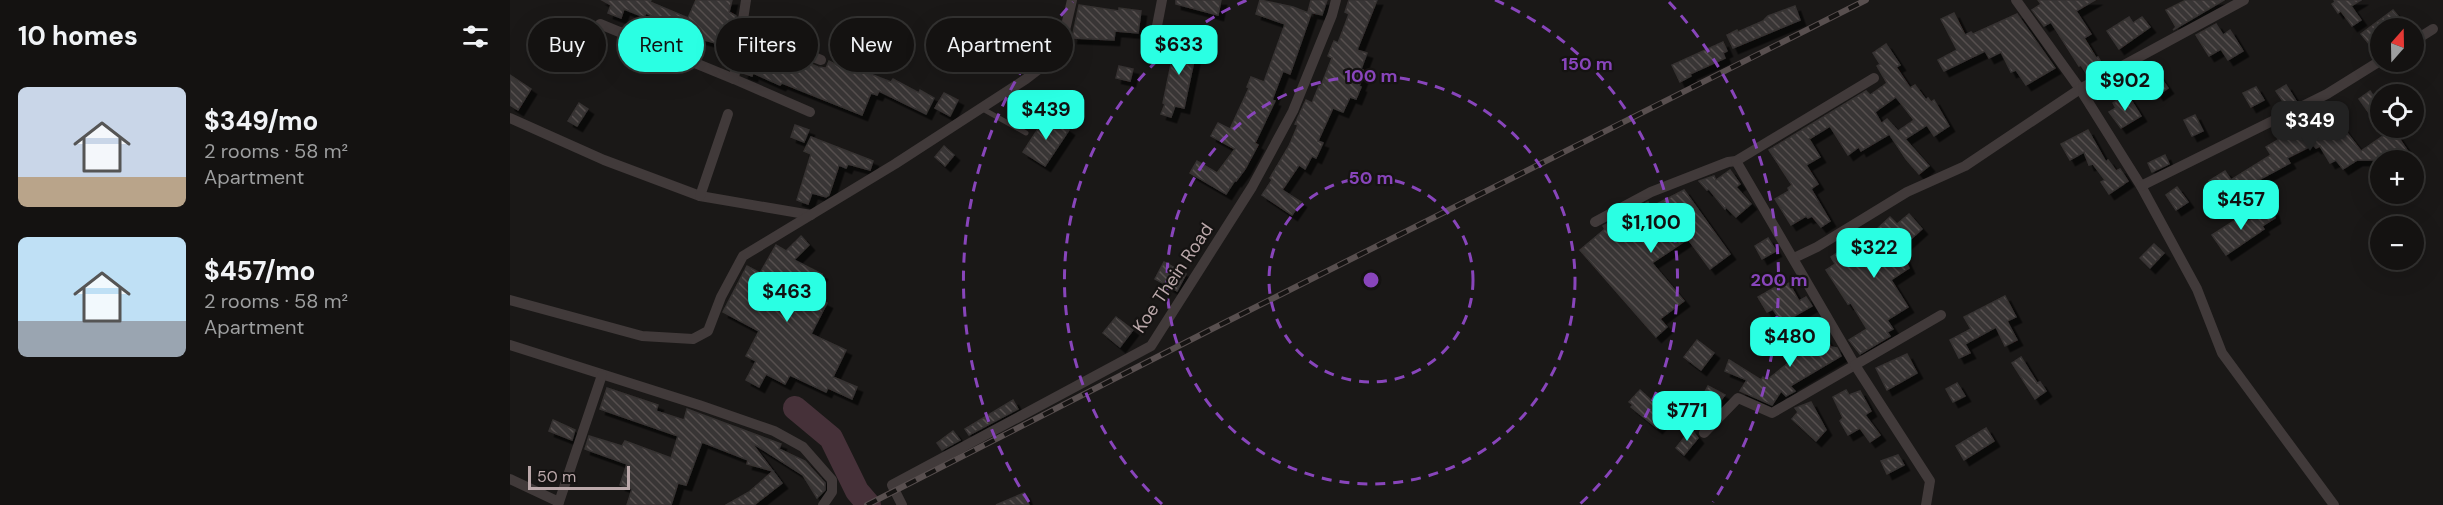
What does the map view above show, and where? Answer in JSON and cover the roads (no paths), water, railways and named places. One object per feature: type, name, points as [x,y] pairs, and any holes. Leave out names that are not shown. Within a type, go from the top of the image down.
[{"type":"street","points":[[743,18],[746,0]]},
{"type":"street","points":[[510,300],[642,336],[693,339],[708,331],[721,297],[743,256],[981,108],[1053,59],[1062,42],[1072,0]]},
{"type":"street","points":[[1151,57],[1162,0]]},
{"type":"street","name":"Koe Thein Road","points":[[902,505],[892,485],[1151,345],[1257,178],[1293,111],[1336,0]]},
{"type":"street","points":[[2016,0],[2080,89],[2141,186],[2197,289],[2222,353],[2334,505]]},
{"type":"street","points":[[1794,258],[1818,247],[1907,192],[1965,166],[2080,89],[2244,0]]},
{"type":"street","points":[[606,26],[734,78],[810,112]]},
{"type":"street","points":[[2424,35],[2433,29]]},
{"type":"street","points":[[2141,186],[2327,94],[2370,67]]},
{"type":"street","points":[[734,78],[735,72]]},
{"type":"street","points":[[1595,222],[1651,192],[1728,162],[1737,161],[1874,78]]},
{"type":"street","points":[[700,196],[728,114]]},
{"type":"street","points":[[510,118],[604,160],[700,196],[811,214]]},
{"type":"street","points":[[1737,161],[1855,365],[1930,481],[1926,505]]},
{"type":"street","points":[[1704,433],[1738,398],[1772,413],[1941,315]]},
{"type":"street","points":[[510,345],[774,432],[803,447],[832,480],[832,492],[823,505]]},
{"type":"street","points":[[510,479],[559,503],[602,375]]},
{"type":"lane","points":[[981,108],[1026,133]]},
{"type":"waterway","points":[[795,408],[831,438],[857,491],[869,505]]},
{"type":"railway","points":[[867,505],[1866,0]]}]
